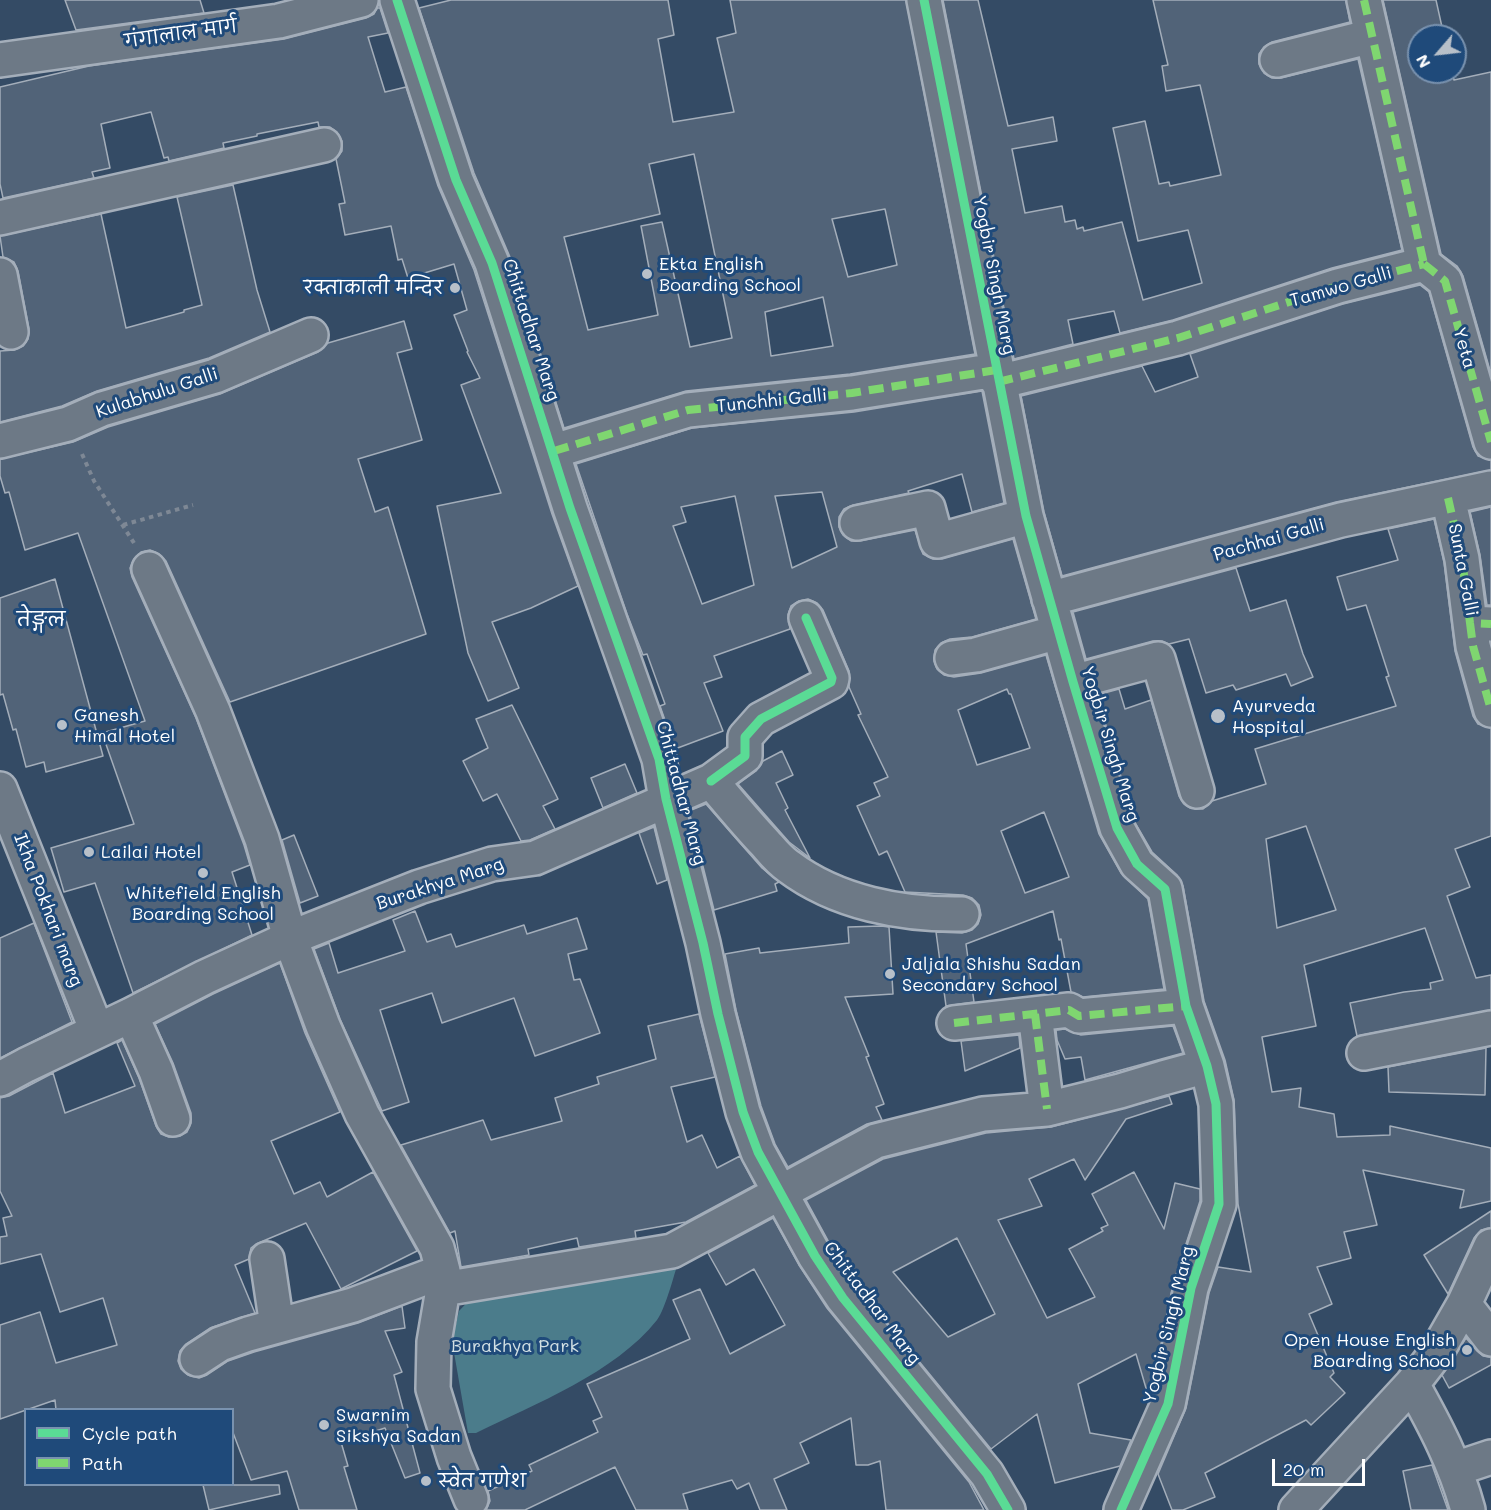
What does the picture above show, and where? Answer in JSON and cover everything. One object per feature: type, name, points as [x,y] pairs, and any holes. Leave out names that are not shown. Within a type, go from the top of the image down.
[{"type":"street","name":"गंगालाल मार्ग","points":[[0,60],[279,21],[361,0]]},
{"type":"street","name":"Chittadhar Marg","points":[[397,0],[456,180],[492,263],[515,340],[554,451],[570,508],[659,759],[666,799],[703,943],[718,1014],[743,1112],[758,1152],[815,1256],[843,1298],[987,1474],[1008,1510]]},
{"type":"street","name":"Yogbir Singh Marg","points":[[924,0],[1026,516],[1117,828],[1137,864],[1164,889],[1186,1006],[1207,1066],[1216,1104],[1219,1204],[1191,1288],[1168,1404],[1121,1510]]},
{"type":"street","points":[[1364,0],[1424,264]]},
{"type":"street","points":[[1277,60],[1372,36]]},
{"type":"street","points":[[0,218],[324,145]]},
{"type":"street","name":"Tamwo Galli","points":[[997,376],[1178,338],[1338,286],[1424,264]]},
{"type":"street","name":"Yeta","points":[[1424,264],[1445,281],[1491,442]]},
{"type":"street","points":[[0,275],[11,332]]},
{"type":"street","name":"Kulabhulu Galli","points":[[0,441],[68,424],[102,409],[216,376],[311,335]]},
{"type":"street","name":"Tunchhi Galli","points":[[554,451],[688,410],[997,376]]},
{"type":"street","name":"Pachhai Galli","points":[[1049,599],[1341,520],[1491,488]]},
{"type":"street","name":"Sunta Galli","points":[[1448,498],[1480,624],[1473,646],[1491,710]]},
{"type":"street","points":[[857,523],[928,508],[938,541],[1026,516]]},
{"type":"street","points":[[149,569],[213,711],[246,796],[262,839],[290,938],[323,1026],[362,1114],[437,1248],[443,1280],[434,1342],[433,1389],[454,1457],[471,1499]]},
{"type":"street","name":"Burakhya Marg","points":[[0,1079],[205,977],[290,938],[429,884],[492,864],[535,858],[711,781],[745,756],[745,737],[761,718],[831,682],[832,678],[806,618]]},
{"type":"street","points":[[952,658],[976,655],[1058,632]]},
{"type":"street","points":[[1073,682],[1158,659],[1197,791]]},
{"type":"street","points":[[711,781],[786,865],[810,881],[862,902],[894,909],[933,914],[962,914]]},
{"type":"street","name":"Ikha Pokhari marg","points":[[0,789],[97,1031]]},
{"type":"street","points":[[954,1023],[1069,1010],[1079,1016],[1186,1006]]},
{"type":"street","points":[[1035,1014],[1047,1109]]},
{"type":"street","points":[[131,1015],[156,1071],[173,1119]]},
{"type":"street","points":[[1364,1053],[1491,1028]]},
{"type":"street","points":[[197,1359],[220,1344],[443,1280],[672,1251],[876,1141],[983,1114],[1047,1109],[1207,1066]]},
{"type":"street","points":[[1296,1510],[1413,1384],[1436,1353],[1464,1304],[1491,1246]]},
{"type":"street","points":[[267,1259],[277,1326]]},
{"type":"street","points":[[1464,1304],[1491,1339]]},
{"type":"street","points":[[1413,1384],[1439,1432],[1455,1469],[1468,1510]]},
{"type":"street","points":[[1455,1469],[1491,1457]]},
{"type":"path","points":[[68,424],[94,481],[149,569]]},
{"type":"path","points":[[123,525],[194,505]]},
{"type":"green space","name":"Burakhya Park","points":[[680,1256],[660,1314],[640,1339],[619,1356],[573,1386],[476,1433],[468,1433],[452,1341],[459,1311],[478,1291]]},
{"type":"building","points":[[65,0],[200,0],[204,13],[76,30]]},
{"type":"building","points":[[451,0],[668,0],[674,35],[658,39],[673,122],[734,112],[717,38],[736,33],[730,0],[906,0],[975,354],[850,374],[686,391],[564,428],[510,257],[474,173],[419,8]],"holes":[[[694,154],[732,338],[690,347],[662,222],[641,226],[658,315],[588,330],[564,237],[660,214],[649,164]],[[885,209],[897,265],[848,277],[832,219]],[[823,297],[833,346],[771,356],[765,312]]]},
{"type":"building","points":[[943,0],[978,0],[1008,126],[1053,117],[1057,141],[1012,149],[1025,213],[1062,206],[1065,222],[1075,220],[1077,229],[1083,227],[1084,231],[1122,222],[1143,300],[1202,283],[1188,230],[1138,241],[1113,128],[1145,121],[1159,184],[1169,182],[1170,186],[1221,175],[1200,85],[1166,91],[1162,66],[1168,65],[1153,0],[1346,0],[1350,22],[1272,42],[1259,54],[1259,64],[1264,73],[1272,78],[1281,78],[1358,59],[1402,250],[1332,268],[1173,320],[1120,333],[1114,311],[1068,320],[1073,344],[1014,359]]},
{"type":"building","points":[[1383,0],[1436,0],[1441,24],[1407,24],[1407,84],[1467,84],[1467,77],[1491,72],[1491,374],[1463,276],[1457,266],[1441,254]]},
{"type":"building","points":[[377,8],[380,8],[388,33],[368,37],[385,92],[406,87],[438,186],[474,270],[552,514],[578,586],[531,608],[492,622],[519,688],[488,701],[468,653],[437,506],[501,493],[461,385],[480,378],[467,352],[454,315],[467,310],[454,264],[408,278],[402,259],[398,260],[391,226],[345,235],[339,204],[345,203],[336,159],[342,151],[342,141],[337,132],[330,127],[319,127],[318,122],[257,134],[257,136],[223,143],[224,148],[169,161],[168,157],[164,158],[151,112],[101,124],[110,168],[92,172],[94,178],[3,198],[0,184],[0,87],[89,66],[284,39],[366,18],[374,14]]},
{"type":"building","points":[[233,185],[257,290],[270,332],[209,358],[97,391],[62,406],[0,422],[0,351],[14,350],[23,346],[28,339],[29,329],[18,271],[14,262],[3,257],[0,236],[101,214],[126,328],[202,305],[177,197]]},
{"type":"building","points":[[1420,285],[1429,292],[1473,447],[1478,456],[1491,460],[1491,470],[1336,502],[1062,576],[1044,512],[1021,396],[1142,366],[1155,392],[1198,377],[1190,354],[1343,304]]},
{"type":"building","points":[[404,321],[412,349],[397,353],[422,440],[358,459],[375,512],[388,507],[426,634],[230,702],[166,561],[159,554],[150,550],[141,552],[134,559],[130,568],[196,718],[244,845],[250,865],[232,872],[252,935],[133,993],[95,883],[64,892],[51,848],[134,824],[102,733],[145,721],[78,533],[25,550],[9,492],[5,493],[0,476],[0,459],[73,442],[108,427],[220,394],[318,352],[328,343]]},
{"type":"building","points":[[982,391],[1004,503],[972,512],[962,474],[908,491],[909,493],[853,505],[844,509],[839,517],[839,527],[843,535],[851,541],[915,530],[923,554],[933,559],[942,559],[1013,539],[1036,619],[972,637],[950,639],[941,643],[935,650],[934,661],[937,669],[944,675],[954,677],[981,673],[1046,655],[1099,834],[1121,873],[1148,899],[1164,989],[1083,997],[1071,992],[1053,911],[966,944],[974,1002],[946,1006],[936,932],[962,933],[972,930],[978,924],[981,915],[979,905],[972,898],[963,895],[905,892],[887,851],[879,855],[857,806],[880,796],[874,783],[888,777],[858,715],[861,714],[849,687],[849,671],[823,610],[817,603],[808,599],[791,606],[788,615],[790,629],[714,656],[722,677],[704,683],[723,731],[675,749],[660,706],[665,704],[647,654],[643,655],[627,614],[576,464],[692,428],[854,412]],"holes":[[[822,492],[837,547],[792,568],[775,496]],[[735,496],[754,585],[702,604],[673,526],[686,522],[681,507]],[[1007,689],[1011,694],[1030,748],[977,765],[958,710]],[[1044,812],[1069,877],[1025,893],[1001,831]]]},
{"type":"building","points":[[1491,507],[1491,605],[1487,605],[1480,555],[1470,512]]},
{"type":"building","points":[[1434,519],[1444,562],[1455,651],[1473,716],[1478,724],[1491,728],[1491,836],[1455,849],[1470,887],[1447,896],[1476,978],[1491,975],[1491,1010],[1357,1036],[1350,1003],[1431,989],[1430,983],[1443,980],[1425,928],[1304,965],[1316,1026],[1262,1037],[1272,1092],[1301,1088],[1299,1107],[1334,1114],[1337,1137],[1390,1135],[1390,1126],[1491,1148],[1491,1201],[1460,1208],[1464,1190],[1363,1170],[1377,1225],[1344,1232],[1351,1258],[1317,1267],[1332,1304],[1309,1314],[1334,1373],[1330,1377],[1345,1393],[1311,1425],[1306,1420],[1205,1473],[1215,1497],[1183,1510],[1172,1510],[1158,1474],[1186,1408],[1209,1293],[1218,1267],[1251,1272],[1238,1204],[1234,1100],[1225,1060],[1204,1001],[1183,886],[1177,875],[1152,852],[1134,821],[1097,695],[1119,689],[1125,709],[1151,700],[1179,796],[1190,808],[1203,809],[1212,801],[1266,784],[1255,749],[1396,706],[1386,677],[1389,676],[1366,605],[1347,610],[1337,577],[1398,560],[1388,529]],"holes":[[[1306,826],[1336,910],[1277,928],[1266,839]]]},
{"type":"building","points":[[1236,568],[1250,611],[1286,600],[1303,654],[1313,677],[1291,686],[1286,674],[1236,690],[1233,685],[1206,693],[1189,639],[1169,644],[1153,641],[1086,659],[1073,612]]},
{"type":"building","points":[[55,579],[103,756],[46,772],[44,762],[26,767],[16,729],[13,730],[3,694],[0,695],[0,598]]},
{"type":"building","points":[[512,705],[558,799],[543,806],[555,829],[530,840],[521,841],[497,794],[483,801],[463,761],[488,748],[476,719]]},
{"type":"building","points":[[782,751],[793,775],[776,783],[788,808],[785,810],[810,858],[789,842],[738,784],[756,771],[763,761]]},
{"type":"building","points":[[625,764],[637,793],[603,808],[591,778]]},
{"type":"building","points":[[706,804],[762,868],[779,882],[775,884],[777,891],[714,910],[689,811]]},
{"type":"building","points":[[654,827],[667,880],[657,884],[639,833]]},
{"type":"building","points":[[294,835],[318,896],[300,903],[282,840]]},
{"type":"building","points":[[415,911],[427,942],[451,934],[456,947],[524,925],[527,934],[577,918],[587,949],[568,954],[574,980],[580,979],[600,1033],[535,1056],[514,998],[442,1023],[432,993],[380,1010],[409,1102],[382,1111],[340,1019],[314,949],[329,943],[338,973],[405,951],[393,920]]},
{"type":"building","points":[[34,923],[72,1022],[0,1058],[0,938]]},
{"type":"building","points":[[848,927],[889,927],[893,994],[845,997],[869,1056],[866,1057],[884,1104],[876,1107],[882,1120],[867,1124],[788,1167],[775,1144],[761,1106],[736,1010],[725,954],[759,948],[760,953],[849,943]]},
{"type":"building","points":[[280,963],[305,1033],[340,1112],[271,1141],[294,1194],[320,1182],[327,1197],[373,1172],[417,1251],[341,1289],[306,1223],[256,1244],[251,1248],[249,1259],[235,1265],[255,1313],[210,1328],[186,1344],[180,1351],[178,1361],[181,1369],[188,1375],[199,1378],[228,1361],[358,1323],[402,1306],[405,1328],[385,1331],[402,1372],[394,1375],[420,1473],[405,1478],[385,1428],[341,1442],[348,1466],[344,1467],[357,1510],[299,1510],[287,1471],[251,1480],[234,1435],[234,1408],[56,1408],[55,1400],[32,1408],[24,1408],[24,1411],[0,1419],[0,1325],[40,1312],[56,1363],[117,1345],[103,1298],[60,1312],[41,1254],[0,1264],[0,1237],[7,1236],[3,1218],[12,1216],[0,1191],[0,1098],[9,1096],[53,1073],[65,1113],[135,1086],[117,1043],[122,1040],[139,1078],[156,1126],[161,1134],[169,1137],[180,1136],[187,1132],[191,1123],[191,1113],[173,1063],[155,1024]]},
{"type":"building","points":[[699,1014],[715,1077],[671,1087],[687,1142],[702,1135],[717,1168],[740,1156],[755,1185],[686,1222],[635,1231],[636,1238],[579,1247],[577,1238],[528,1249],[529,1255],[461,1267],[455,1231],[450,1233],[401,1145],[483,1120],[491,1140],[562,1121],[555,1098],[599,1084],[597,1077],[656,1059],[648,1026]]},
{"type":"building","points":[[1173,1026],[1183,1053],[1085,1080],[1081,1057],[1065,1059],[1057,1040],[1056,1030],[1065,1029],[1081,1035]]},
{"type":"building","points":[[1019,1035],[1020,1048],[965,1071],[961,1041]]},
{"type":"building","points":[[1486,1048],[1485,1095],[1389,1092],[1388,1067]]},
{"type":"building","points":[[1169,1096],[1172,1104],[1126,1119],[1085,1180],[1074,1159],[1029,1179],[1042,1206],[998,1220],[1047,1318],[1095,1297],[1069,1249],[1103,1231],[1101,1228],[1108,1225],[1092,1194],[1134,1172],[1164,1229],[1175,1183],[1200,1189],[1200,1201],[1173,1284],[1151,1395],[1148,1395],[1136,1354],[1078,1384],[1090,1433],[1131,1440],[1120,1466],[1055,1483],[1037,1414],[991,1449],[858,1287],[831,1246],[806,1200],[883,1159],[986,1133],[1051,1127]],"holes":[[[957,1238],[995,1314],[948,1337],[893,1272]]]},
{"type":"building","points":[[1491,1211],[1491,1228],[1481,1230],[1474,1238],[1448,1294],[1424,1255]]},
{"type":"building","points":[[773,1218],[799,1265],[827,1308],[969,1482],[984,1510],[886,1510],[880,1461],[868,1465],[856,1465],[851,1418],[800,1443],[809,1463],[774,1479],[787,1510],[760,1510],[749,1483],[737,1489],[732,1480],[683,1494],[688,1510],[636,1510],[615,1467],[525,1510],[486,1510],[490,1501],[488,1491],[532,1471],[529,1465],[598,1432],[593,1421],[602,1417],[587,1384],[690,1339],[673,1300],[700,1289],[730,1354],[785,1325],[754,1269],[726,1285],[708,1253]]},
{"type":"building","points":[[1466,1338],[1483,1356],[1491,1357],[1491,1365],[1449,1388],[1442,1375]]},
{"type":"building","points":[[1432,1465],[1448,1510],[1411,1510],[1403,1471]]},
{"type":"building","points":[[279,1485],[280,1494],[209,1510],[203,1486]]},
{"type":"marked path","points":[[1364,0],[1424,264]]},
{"type":"marked path","points":[[1424,264],[1445,281],[1491,442]]},
{"type":"marked path","points":[[998,382],[1178,338],[1338,286],[1424,264]]},
{"type":"marked path","points":[[554,451],[688,410],[852,393],[996,370]]},
{"type":"marked path","points":[[1448,498],[1462,559],[1470,623],[1491,624]]},
{"type":"marked path","points":[[1470,623],[1473,646],[1491,710]]},
{"type":"marked path","points":[[954,1023],[1069,1010],[1079,1016],[1186,1006]]},
{"type":"marked path","points":[[1035,1014],[1047,1109]]},
{"type":"cycle path","points":[[397,0],[456,180],[492,263],[570,508],[659,759],[666,799],[703,943],[718,1014],[743,1112],[758,1152],[815,1256],[843,1298],[987,1474],[1008,1510]]},
{"type":"cycle path","points":[[924,0],[1026,516],[1117,828],[1137,864],[1165,889],[1186,1006],[1207,1066],[1216,1104],[1219,1204],[1191,1288],[1168,1404],[1121,1510]]},
{"type":"cycle path","points":[[711,781],[745,756],[745,737],[761,719],[831,682],[832,678],[806,618]]},
{"type":"place","name":"Ekta English Boarding School","points":[[647,274]]},
{"type":"place","name":"रक्ताकाली मन्दिर","points":[[455,288]]},
{"type":"place","name":"Ayurveda Hospital","points":[[1218,716]]},
{"type":"place","name":"Ganesh Himal Hotel","points":[[62,725]]},
{"type":"place","name":"Lailai Hotel","points":[[89,852]]},
{"type":"place","name":"Whitefield English Boarding School","points":[[203,873]]},
{"type":"place","name":"Jaljala Shishu Sadan Secondary School","points":[[890,974]]},
{"type":"place","name":"Open House English Boarding School","points":[[1467,1350]]},
{"type":"place","name":"Swarnim Sikshya Sadan","points":[[324,1425]]},
{"type":"place","name":"स्वेत गणेश","points":[[426,1481]]},
{"type":"district","name":"तेङ्गल","points":[[41,620]]}]
